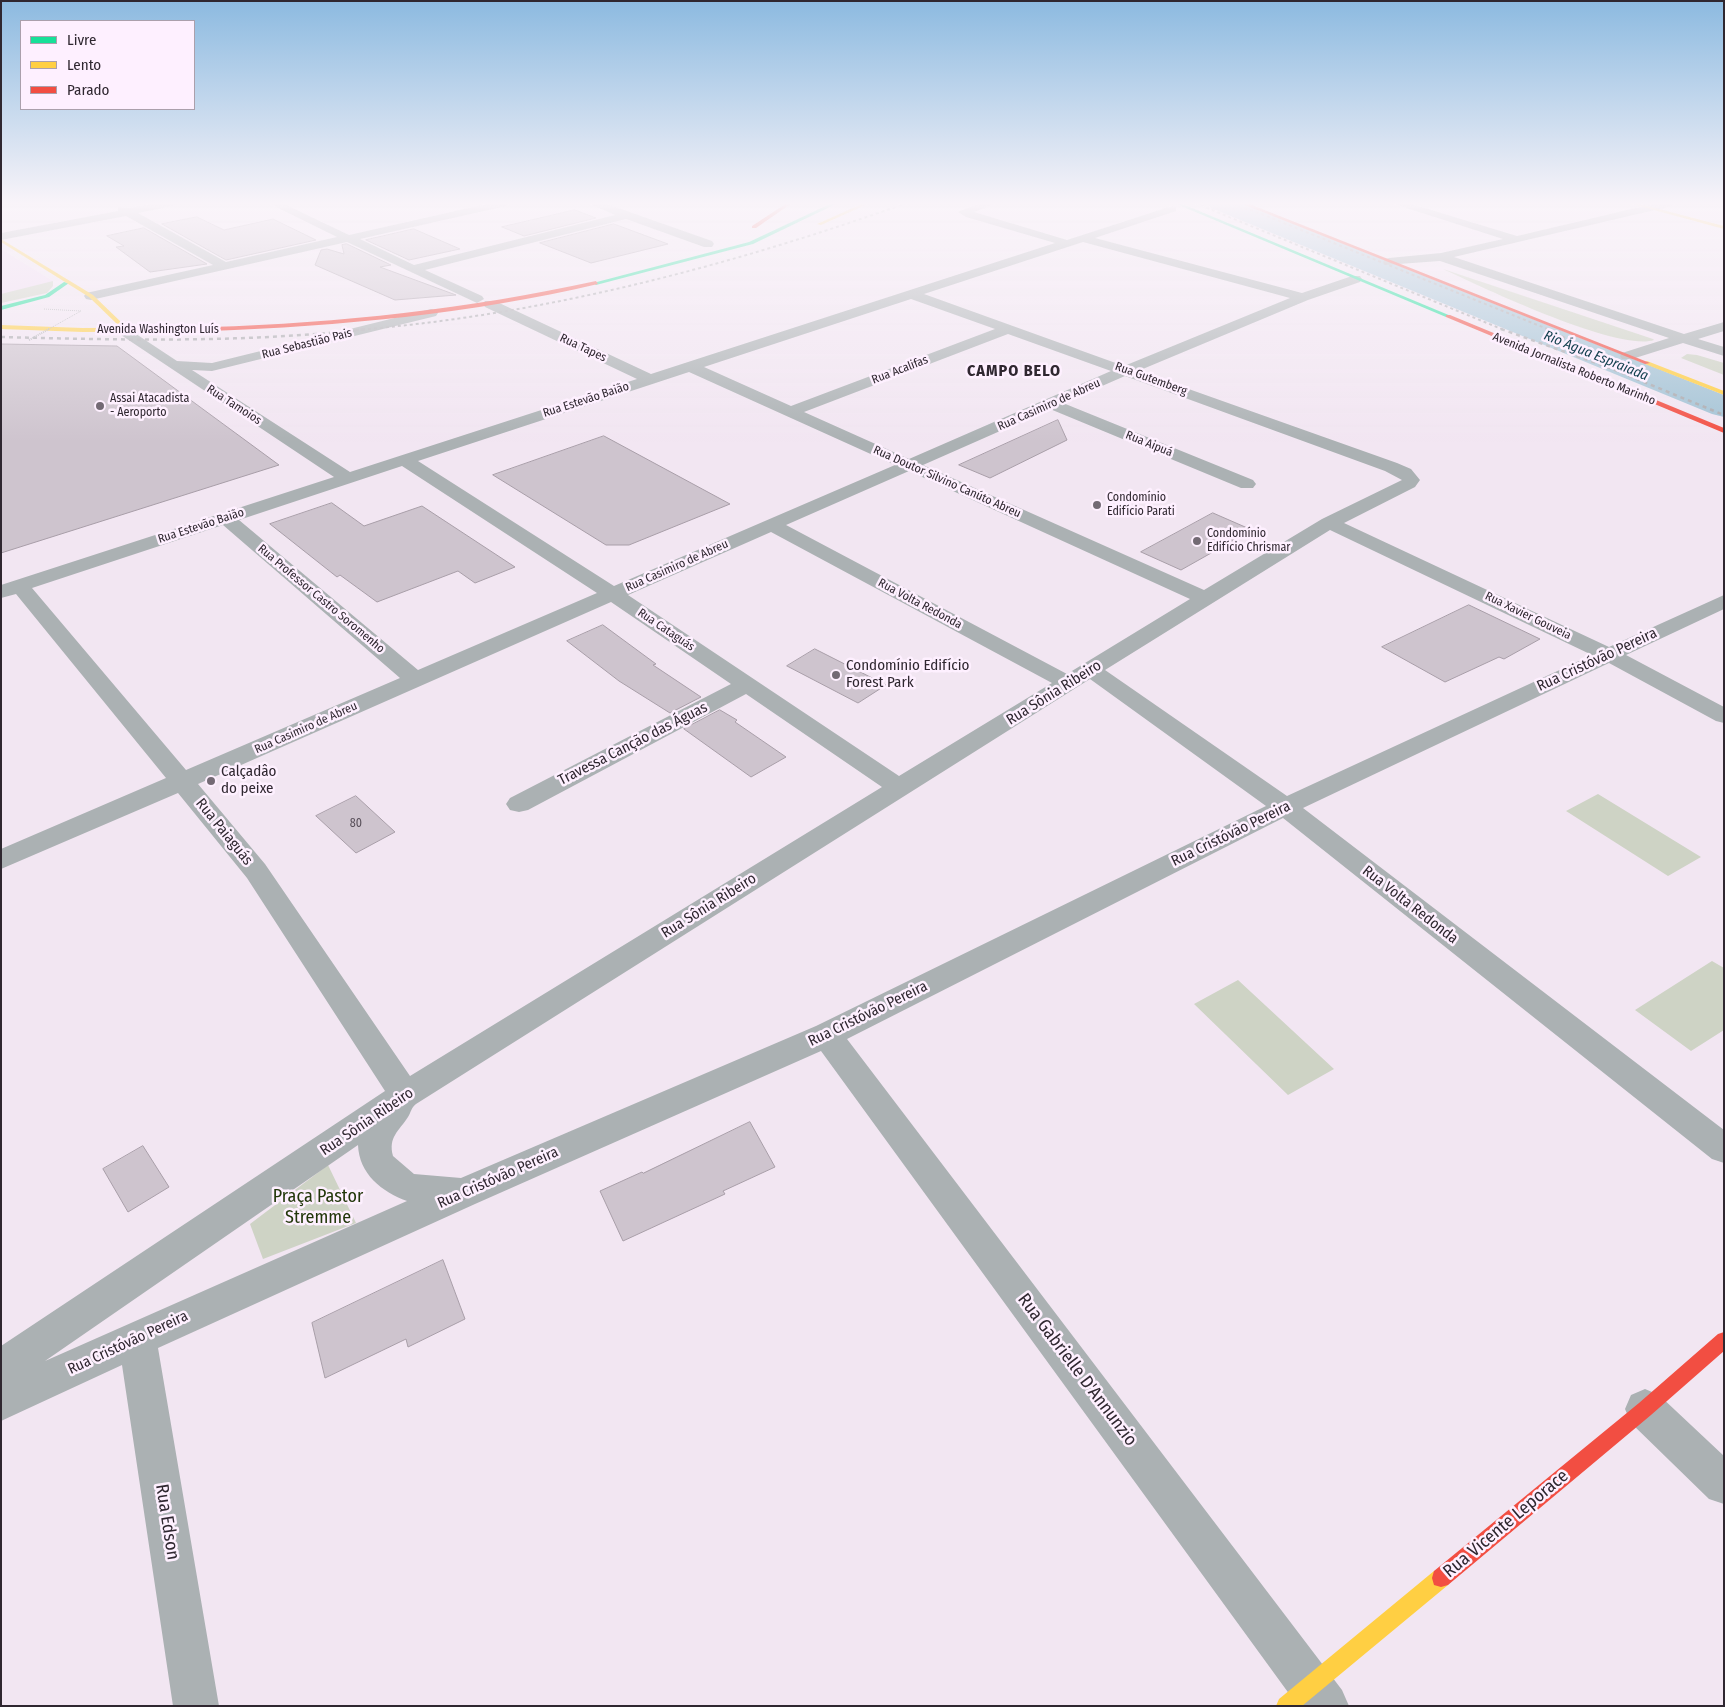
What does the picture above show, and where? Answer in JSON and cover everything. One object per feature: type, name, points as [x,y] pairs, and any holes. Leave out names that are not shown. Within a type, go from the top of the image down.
[{"type":"main road","points":[[1,308],[47,296],[65,283]]},
{"type":"main road","name":"Rua Tamoios","points":[[67,283],[91,296],[120,327]]},
{"type":"main road","name":"Avenida Washington Luís","points":[[1,326],[284,328],[430,314],[569,283]]},
{"type":"main road","name":"Avenida Washington Luís","points":[[1,317],[120,327],[296,319],[483,302],[595,283]]},
{"type":"main road","name":"Avenida Jornalista Roberto Marinho","points":[[1365,283],[1724,431]]},
{"type":"main road","points":[[1441,283],[1724,393]]},
{"type":"main road","name":"Rua Vicente Leporace","points":[[1308,1699],[1724,1340]]},
{"type":"street","points":[[91,296],[150,283]]},
{"type":"street","name":"Rua Tapes","points":[[443,283],[649,379]]},
{"type":"street","name":"Rua Estevão Baião","points":[[10,589],[945,283]]},
{"type":"street","points":[[1252,283],[1303,296]]},
{"type":"street","name":"Rua Casimiro de Abreu","points":[[1,860],[1127,370],[1303,296],[1345,283]]},
{"type":"street","points":[[1517,283],[1724,352]]},
{"type":"street","name":"Rua Gutemberg","points":[[910,294],[1127,370],[1392,467]]},
{"type":"street","name":"Rua Sebastião Pais","points":[[173,365],[212,367],[430,314]]},
{"type":"street","points":[[1627,356],[1724,326]]},
{"type":"street","name":"Rua Tamoios","points":[[120,327],[173,365],[347,478]]},
{"type":"street","name":"Rua Acalifas","points":[[792,411],[1008,329]]},
{"type":"street","name":"Rua Doutor Silvino Canúto Abreu","points":[[688,366],[792,411],[1205,598]]},
{"type":"street","points":[[199,382],[212,367]]},
{"type":"street","name":"Rua Aipuá","points":[[1051,404],[1247,484]]},
{"type":"street","name":"Rua Cataguás","points":[[404,460],[613,594],[900,788]]},
{"type":"street","name":"Rua Sônia Ribeiro","points":[[1,1369],[405,1095],[987,736],[1205,598],[1329,523],[1409,483],[1410,476],[1392,467]]},
{"type":"street","name":"Rua Professor Castro Soromenho","points":[[226,518],[416,680]]},
{"type":"street","name":"Rua Xavier Gouveia","points":[[1329,523],[1608,654],[1724,716]]},
{"type":"street","name":"Rua Volta Redonda","points":[[772,525],[1079,676],[1285,807],[1724,1149]]},
{"type":"street","name":"Rua Paiaguás","points":[[10,589],[183,781],[256,871],[405,1095]]},
{"type":"street","name":"Rua Cristóvão Pereira","points":[[1,1402],[137,1338],[463,1192],[827,1035],[1285,807],[1724,601]]},
{"type":"street","name":"Travessa Canção das Águas","points":[[519,804],[747,685]]},
{"type":"street","name":"Rua Gabrielle D'Annunzio","points":[[827,1035],[1308,1699]]},
{"type":"street","points":[[405,1095],[376,1134],[374,1148],[378,1162],[390,1178],[404,1187],[463,1192]]},
{"type":"street","name":"Rua Edson","points":[[137,1338],[196,1706]]},
{"type":"street","points":[[1645,1408],[1724,1484]]},
{"type":"path","points":[[29,340],[81,311],[44,309]]},
{"type":"shaded area","points":[[1,283],[53,283],[53,286],[1,303]]},
{"type":"green space","points":[[53,283],[53,286],[47,293],[1,303],[1,294]]},
{"type":"green space","points":[[1473,283],[1484,283],[1654,340],[1636,341],[1611,337],[1581,328]]},
{"type":"green space","points":[[1687,354],[1724,363],[1724,375],[1681,358]]},
{"type":"green space","points":[[1598,794],[1701,857],[1668,876],[1566,811]]},
{"type":"green space","points":[[1712,961],[1724,968],[1724,1030],[1691,1051],[1635,1010]]},
{"type":"green space","points":[[1238,980],[1334,1069],[1288,1095],[1194,1004]]},
{"type":"green space","name":"Praça Pastor Stremme","points":[[328,1165],[356,1223],[263,1259],[250,1224]]},
{"type":"building","points":[[355,283],[423,283],[456,295],[395,300]]},
{"type":"building","name":"Assai Atacadista - Aeroporto","points":[[1,344],[117,346],[279,465],[1,553]]},
{"type":"building","points":[[1058,420],[1067,440],[990,478],[959,465]]},
{"type":"building","points":[[604,436],[730,504],[629,545],[606,545],[493,475]]},
{"type":"building","points":[[332,503],[364,526],[422,506],[515,567],[475,583],[458,571],[377,602],[340,575],[337,577],[270,524]]},
{"type":"building","name":"Condomínio Edifício Chrismar","points":[[1213,513],[1252,530],[1181,570],[1141,552]]},
{"type":"building","points":[[1469,605],[1540,639],[1504,659],[1499,657],[1445,682],[1382,647]]},
{"type":"building","points":[[603,625],[656,664],[653,665],[701,697],[670,713],[619,681],[567,641]]},
{"type":"building","name":"Condomínio Edifício Forest Park","points":[[815,649],[886,685],[858,703],[787,666]]},
{"type":"building","points":[[720,710],[737,720],[735,722],[786,757],[751,777],[684,729]]},
{"type":"building","points":[[356,796],[395,832],[356,853],[316,816]]},
{"type":"building","points":[[750,1122],[775,1167],[723,1191],[725,1194],[623,1241],[600,1191],[643,1173]]},
{"type":"building","points":[[143,1146],[169,1187],[128,1212],[103,1169]]},
{"type":"building","points":[[443,1260],[465,1319],[408,1347],[406,1339],[325,1378],[312,1323]]},
{"type":"waterway","name":"Rio Água Espraiada","points":[[1418,283],[1724,407]]},
{"type":"railway","points":[[356,330],[496,313],[566,300],[640,283]]},
{"type":"railway","points":[[1389,283],[1504,330]]},
{"type":"railway","points":[[1432,283],[1550,330]]},
{"type":"railway","points":[[1,337],[185,339],[276,337],[368,329]]},
{"type":"railway","points":[[1501,329],[1610,368],[1724,415]]},
{"type":"railway","points":[[1547,329],[1620,366]]},
{"type":"traffic: fast","points":[[1,308],[47,296],[66,283]]},
{"type":"traffic: fast","points":[[1368,283],[1448,316]]},
{"type":"traffic: slow","points":[[70,283],[91,296],[119,323]]},
{"type":"traffic: slow","points":[[1,327],[83,330],[210,329]]},
{"type":"traffic: slow","points":[[1647,363],[1724,393]]},
{"type":"traffic: slow","points":[[1286,1706],[1441,1578]]},
{"type":"traffic: jam","points":[[210,329],[307,325],[404,316],[501,302],[596,283]]},
{"type":"traffic: jam","points":[[1444,283],[1647,363]]},
{"type":"traffic: jam","points":[[1448,316],[1724,431]]},
{"type":"traffic: jam","points":[[1441,1578],[1645,1409],[1724,1340]]},
{"type":"place","name":"Assai Atacadista - Aeroporto","points":[[100,406]]},
{"type":"place","name":"Condomínio Edifício Parati","points":[[1097,505]]},
{"type":"place","name":"Condomínio Edifício Chrismar","points":[[1197,541]]},
{"type":"place","name":"Condomínio Edifício Forest Park","points":[[836,675]]},
{"type":"place","name":"Calçadâo do peixe","points":[[211,781]]},
{"type":"district","name":"CAMPO BELO","points":[[1014,372]]}]
